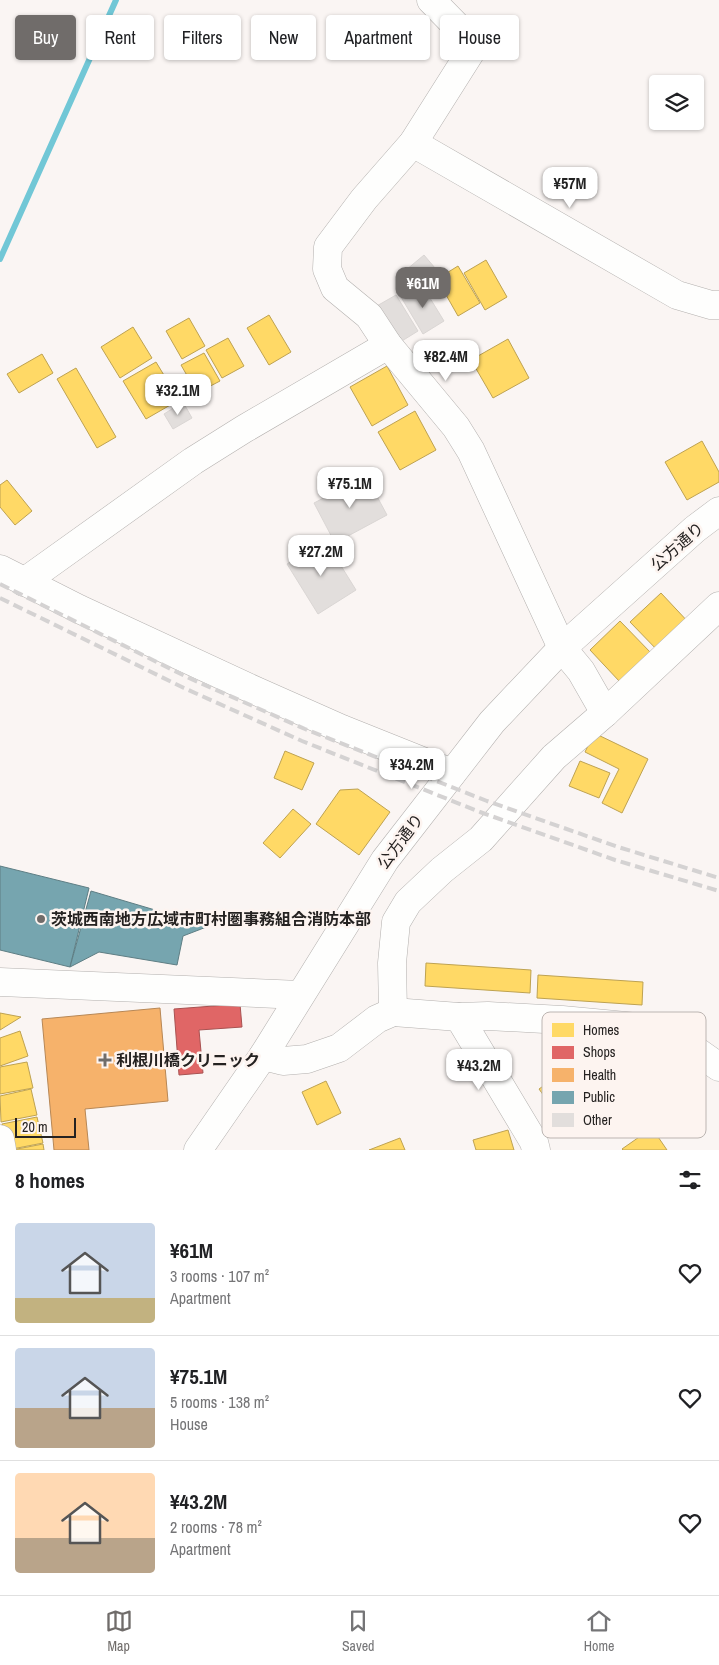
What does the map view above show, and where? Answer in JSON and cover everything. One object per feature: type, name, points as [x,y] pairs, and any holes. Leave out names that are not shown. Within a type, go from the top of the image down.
[{"type":"street","points":[[431,0],[475,45],[413,143],[364,199],[328,247],[327,269],[336,288],[369,316],[388,345],[456,427],[470,451],[562,648],[581,671],[605,712]]},
{"type":"street","points":[[413,143],[678,295],[711,305],[719,305]]},
{"type":"street","points":[[24,582],[193,462],[244,429],[388,345]]},
{"type":"street","name":"公方通り","points":[[198,1150],[263,1056],[384,860],[492,722],[562,648],[696,529],[719,511]]},
{"type":"street","points":[[0,569],[79,609],[247,687],[342,729],[452,773]]},
{"type":"street","points":[[393,1012],[392,964],[396,922],[408,902],[442,870],[481,838],[554,756],[605,712],[719,606]]},
{"type":"street","points":[[0,982],[300,995]]},
{"type":"street","points":[[263,1056],[283,1061],[307,1059],[339,1048],[377,1018],[393,1012],[542,1020]]},
{"type":"street","points":[[459,1017],[534,1142],[536,1150]]},
{"type":"street","points":[[706,1058],[719,1067]]},
{"type":"street","points":[[0,1139],[2,1150]]},
{"type":"building: Homes","points":[[486,260],[507,297],[485,310],[464,273]]},
{"type":"building: Homes","points":[[458,266],[480,303],[458,316],[437,279]]},
{"type":"building: Homes","points":[[269,315],[291,352],[269,365],[247,328]]},
{"type":"building: Homes","points":[[189,318],[205,346],[182,359],[166,331]]},
{"type":"building: Homes","points":[[133,327],[152,358],[120,378],[101,347]]},
{"type":"building: Homes","points":[[228,338],[244,366],[222,378],[206,350]]},
{"type":"building: Homes","points":[[508,339],[529,378],[493,398],[471,360]]},
{"type":"building: Homes","points":[[204,353],[220,381],[197,393],[181,365]]},
{"type":"building: Homes","points":[[42,354],[53,373],[19,393],[7,374]]},
{"type":"building: Homes","points":[[156,362],[179,400],[146,419],[123,381]]},
{"type":"building: Homes","points":[[387,366],[408,405],[372,426],[350,387]]},
{"type":"building: Homes","points":[[76,368],[116,437],[97,448],[57,379]]},
{"type":"building: Homes","points":[[415,411],[436,450],[400,470],[378,432]]},
{"type":"building: Homes","points":[[702,441],[719,472],[719,482],[687,500],[665,462]]},
{"type":"building: Homes","points":[[7,480],[32,511],[15,525],[0,507],[0,485]]},
{"type":"building: Homes","points":[[661,593],[691,625],[661,654],[630,622]]},
{"type":"building: Homes","points":[[620,621],[651,653],[620,682],[590,650]]},
{"type":"building: Homes","points":[[594,733],[648,759],[622,813],[602,803],[619,769],[585,752]]},
{"type":"building: Homes","points":[[285,751],[314,763],[302,790],[274,778]]},
{"type":"building: Homes","points":[[580,761],[610,773],[599,798],[569,786]]},
{"type":"building: Homes","points":[[358,789],[390,812],[359,855],[316,824],[340,790]]},
{"type":"building: Homes","points":[[293,809],[311,824],[280,858],[263,843]]},
{"type":"building: Homes","points":[[426,963],[531,970],[530,993],[425,986]]},
{"type":"building: Homes","points":[[538,975],[643,982],[642,1005],[537,998]]},
{"type":"building: Homes","points":[[0,1013],[21,1017],[0,1030]]},
{"type":"building: Homes","points":[[20,1031],[28,1056],[0,1066],[0,1038]]},
{"type":"building: Homes","points":[[27,1062],[33,1088],[0,1094],[0,1067]]},
{"type":"building: Homes","points":[[326,1081],[341,1113],[317,1125],[302,1092]]},
{"type":"building: Homes","points":[[31,1089],[37,1115],[1,1122],[0,1096]]},
{"type":"building: Homes","points":[[37,1117],[43,1143],[7,1150],[2,1124]]},
{"type":"building: Homes","points":[[508,1130],[514,1150],[476,1150],[473,1140]]},
{"type":"building: Homes","points":[[400,1138],[405,1150],[369,1150]]},
{"type":"building: Homes","points":[[638,1138],[659,1138],[667,1150],[623,1150]]},
{"type":"building: Homes","points":[[43,1144],[44,1150],[12,1150]]},
{"type":"building: Shops","points":[[240,1004],[242,1027],[199,1030],[203,1073],[179,1075],[174,1009]]},
{"type":"building: Health","name":"利根川橋クリニック","points":[[160,1008],[168,1101],[85,1109],[89,1150],[54,1150],[42,1019]]},
{"type":"building: Public","name":"茨城西南地方広域市町村圏事務組合消防本部","points":[[0,866],[89,888],[70,967],[0,950]]},
{"type":"building: Public","points":[[91,891],[209,926],[183,936],[177,965],[99,952],[70,967]]},
{"type":"building: Other","points":[[424,255],[435,268],[417,283],[406,270]]},
{"type":"building: Other","points":[[422,285],[444,321],[423,334],[401,297]]},
{"type":"building: Other","points":[[396,295],[418,331],[397,344],[375,307]]},
{"type":"building: Other","points":[[183,402],[192,418],[173,429],[164,414]]},
{"type":"building: Other","points":[[366,476],[387,515],[335,543],[314,503]]},
{"type":"building: Other","points":[[325,540],[356,590],[318,614],[287,564]]},
{"type":"waterway","points":[[0,259],[116,0]]},
{"type":"railway","points":[[0,584],[189,678],[305,729],[487,801],[618,847],[719,878]]},
{"type":"railway","points":[[0,598],[184,688],[302,741],[480,812],[615,860],[719,891]]},
{"type":"place","name":"茨城西南地方広域市町村圏事務組合消防本部","points":[[41,919]]},
{"type":"place","name":"利根川橋クリニック","points":[[105,1060]]}]
